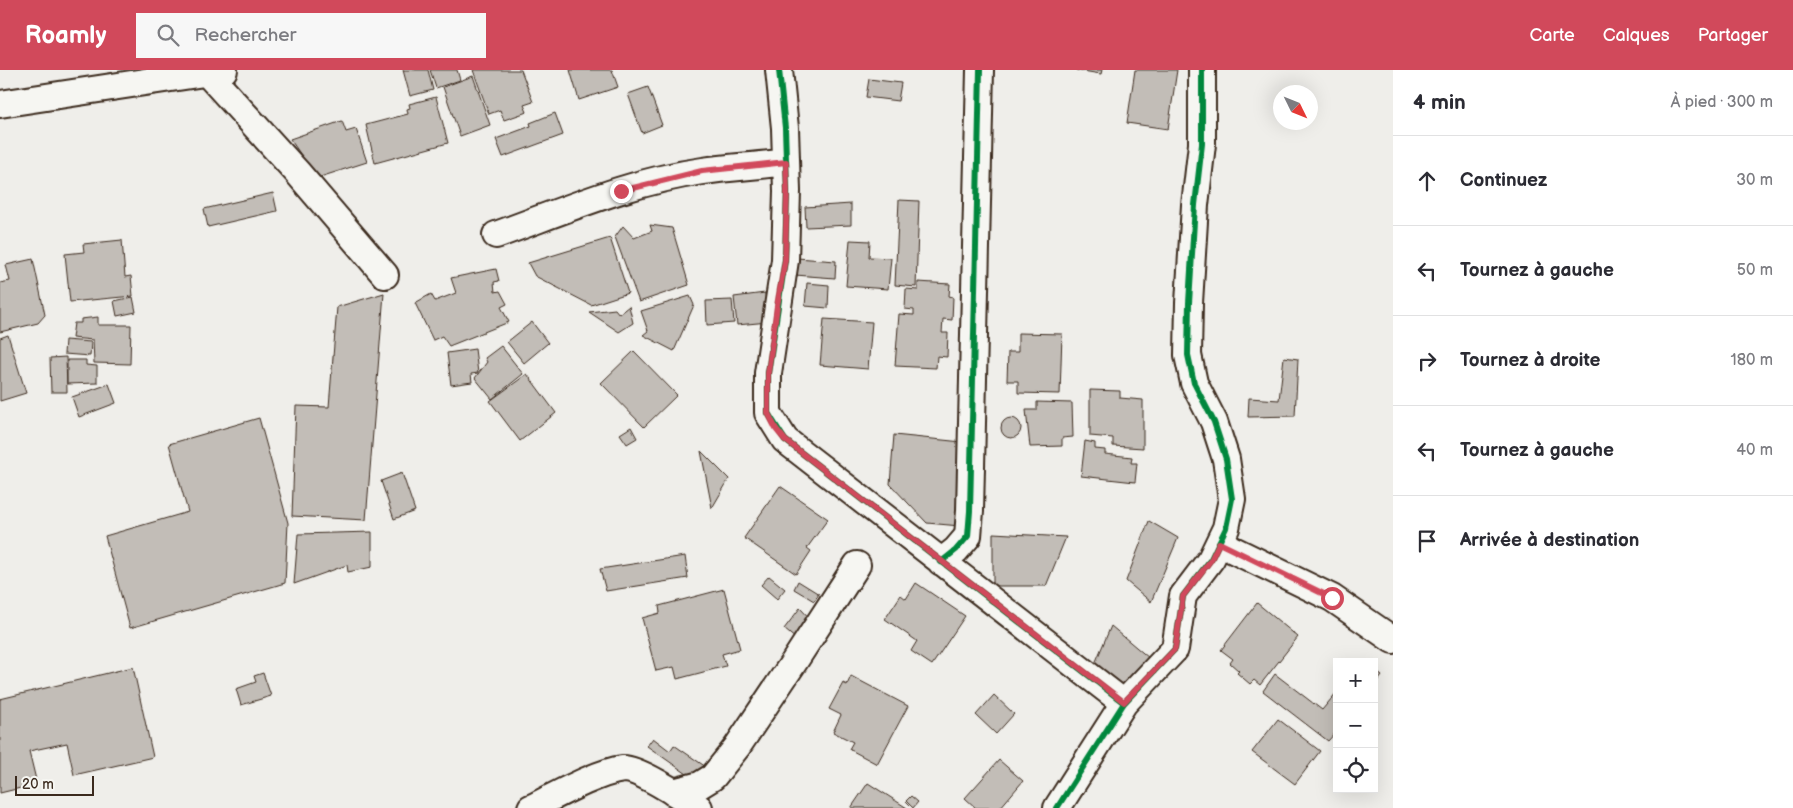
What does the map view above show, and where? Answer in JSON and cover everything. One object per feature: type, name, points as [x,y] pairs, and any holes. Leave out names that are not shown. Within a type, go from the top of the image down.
[{"type":"street","points":[[779,70],[785,128],[787,191],[785,260],[768,373],[768,413],[776,429],[785,440],[1124,702]]},
{"type":"street","points":[[941,562],[956,550],[968,536],[970,512],[980,70]]},
{"type":"street","points":[[1057,808],[1124,702],[1175,649],[1183,596],[1211,560],[1226,528],[1232,499],[1227,467],[1214,422],[1194,383],[1188,355],[1194,205],[1202,144],[1202,70]]},
{"type":"street","points":[[0,104],[216,71],[297,172],[385,275]]},
{"type":"street","points":[[496,235],[621,191],[664,179],[702,171],[786,162]]},
{"type":"street","points":[[1219,543],[1332,598],[1393,640]]},
{"type":"street","points":[[673,792],[700,785],[713,777],[737,747],[856,565]]},
{"type":"street","points":[[531,808],[594,778],[625,769],[648,778],[699,808]]},
{"type":"building","points":[[403,70],[428,70],[433,90],[410,96]]},
{"type":"building","points":[[430,70],[457,70],[460,80],[436,88]]},
{"type":"building","points":[[473,70],[521,70],[533,102],[524,105],[527,112],[504,120],[500,110],[489,114]]},
{"type":"building","points":[[570,70],[612,70],[618,87],[579,100]]},
{"type":"building","points":[[1076,70],[1102,70],[1101,74]]},
{"type":"building","points":[[1135,70],[1177,70],[1168,129],[1127,123]]},
{"type":"building","points":[[473,76],[490,125],[460,136],[443,87]]},
{"type":"building","points":[[869,79],[901,83],[898,101],[866,97]]},
{"type":"building","points":[[648,87],[662,125],[642,133],[628,94]]},
{"type":"building","points":[[436,97],[448,143],[375,163],[366,125],[408,114],[409,104]]},
{"type":"building","points":[[555,113],[563,135],[503,157],[496,139],[531,126],[530,123]]},
{"type":"building","points":[[342,121],[346,132],[356,129],[367,162],[317,178],[290,139]]},
{"type":"building","points":[[273,193],[277,211],[208,227],[204,209]]},
{"type":"building","points":[[899,200],[919,201],[916,287],[895,285]]},
{"type":"building","points":[[851,204],[851,225],[806,227],[805,207]]},
{"type":"building","points":[[650,225],[672,228],[689,285],[639,302],[615,237],[623,226],[634,238],[652,231]]},
{"type":"building","points":[[610,238],[628,293],[591,305],[535,276],[528,263]]},
{"type":"building","points":[[122,240],[125,277],[131,276],[133,296],[70,302],[65,254],[84,252],[83,244]]},
{"type":"building","points":[[850,240],[870,241],[869,257],[891,258],[888,289],[846,286]]},
{"type":"building","points":[[797,258],[836,261],[835,278],[795,275]]},
{"type":"building","points":[[33,259],[45,315],[38,323],[0,332],[0,283],[10,281],[6,265]]},
{"type":"building","points":[[496,269],[499,281],[494,282],[495,292],[500,291],[507,304],[501,307],[509,322],[449,346],[442,336],[433,340],[415,303],[431,294],[435,301],[456,293],[451,278]]},
{"type":"building","points":[[918,282],[950,284],[949,296],[953,297],[952,320],[943,319],[942,333],[948,333],[947,357],[937,356],[936,368],[895,366],[899,314],[914,315],[914,310],[905,309],[906,289],[918,290]]},
{"type":"building","points":[[807,283],[829,285],[828,308],[805,306]]},
{"type":"building","points":[[384,293],[366,520],[292,516],[296,406],[329,407],[337,307]]},
{"type":"building","points":[[765,293],[768,322],[737,325],[734,297]]},
{"type":"building","points":[[690,296],[694,305],[674,351],[643,335],[648,331],[641,311]]},
{"type":"building","points":[[133,297],[136,312],[117,316],[114,301]]},
{"type":"building","points":[[732,300],[734,323],[707,325],[706,301]]},
{"type":"building","points":[[629,306],[633,323],[619,332],[589,312],[615,309],[619,314]]},
{"type":"building","points":[[98,317],[98,325],[131,325],[130,364],[94,363],[93,340],[72,338],[74,323],[81,323],[81,319]]},
{"type":"building","points":[[824,319],[872,322],[868,369],[820,365]]},
{"type":"building","points":[[532,322],[548,343],[524,363],[507,342]]},
{"type":"building","points":[[1018,333],[1062,334],[1060,394],[1018,393],[1018,381],[1007,381],[1008,352],[1018,352]]},
{"type":"building","points":[[8,335],[26,393],[0,401],[0,338]]},
{"type":"building","points":[[65,340],[91,342],[90,356],[64,354]]},
{"type":"building","points":[[501,346],[523,374],[492,399],[475,378],[487,362],[485,358]]},
{"type":"building","points":[[475,349],[478,373],[471,374],[472,382],[451,385],[447,353]]},
{"type":"building","points":[[634,351],[677,395],[644,427],[601,383]]},
{"type":"building","points":[[66,357],[67,392],[51,392],[50,358]]},
{"type":"building","points":[[1284,357],[1298,359],[1295,416],[1248,417],[1249,398],[1279,400]]},
{"type":"building","points":[[67,360],[86,360],[86,365],[97,366],[97,383],[67,384]]},
{"type":"building","points":[[527,374],[556,413],[520,441],[490,401]]},
{"type":"building","points":[[109,384],[116,403],[79,417],[72,397]]},
{"type":"building","points":[[1090,390],[1120,391],[1120,398],[1143,400],[1143,448],[1113,446],[1113,438],[1090,436]]},
{"type":"building","points":[[1037,402],[1072,403],[1073,437],[1062,438],[1062,446],[1030,447],[1026,410],[1037,410]]},
{"type":"building","points":[[259,418],[288,523],[285,583],[130,628],[105,536],[188,512],[169,444]]},
{"type":"building","points":[[1007,418],[1015,418],[1021,424],[1021,432],[1015,438],[1007,438],[1001,432],[1001,424]]},
{"type":"building","points":[[631,427],[637,438],[627,444],[620,434]]},
{"type":"building","points":[[894,435],[962,442],[960,526],[927,523],[890,484]]},
{"type":"building","points":[[1085,441],[1095,443],[1095,449],[1105,450],[1105,454],[1132,457],[1131,463],[1137,463],[1135,482],[1081,476]]},
{"type":"building","points":[[701,451],[729,479],[712,508]]},
{"type":"building","points":[[402,473],[415,511],[394,519],[381,481]]},
{"type":"building","points":[[780,486],[828,519],[807,548],[811,551],[796,574],[744,538]]},
{"type":"building","points":[[1149,521],[1178,538],[1151,602],[1126,581]]},
{"type":"building","points":[[372,532],[372,567],[348,572],[347,565],[294,584],[298,534]]},
{"type":"building","points":[[993,533],[1066,537],[1046,586],[993,586]]},
{"type":"building","points":[[685,556],[688,578],[606,591],[600,569]]},
{"type":"building","points":[[769,576],[785,589],[777,599],[761,585]]},
{"type":"building","points":[[798,581],[819,594],[814,601],[794,589]]},
{"type":"building","points":[[916,583],[965,616],[932,665],[911,651],[917,641],[885,619],[901,595],[906,599]]},
{"type":"building","points":[[724,589],[740,649],[722,654],[726,666],[677,679],[674,667],[656,671],[642,618],[660,613],[659,606]]},
{"type":"building","points":[[1257,603],[1298,637],[1260,685],[1254,680],[1250,684],[1237,673],[1239,671],[1230,663],[1233,659],[1221,650]]},
{"type":"building","points":[[800,608],[816,625],[802,644],[784,629]]},
{"type":"building","points":[[1111,626],[1149,658],[1121,690],[1094,666]]},
{"type":"building","points":[[133,667],[153,757],[74,775],[67,743],[29,751],[37,784],[0,793],[0,699]]},
{"type":"building","points":[[263,673],[271,696],[241,705],[236,689],[256,682],[254,676]]},
{"type":"building","points":[[1378,673],[1382,676],[1378,681]]},
{"type":"building","points":[[1275,674],[1322,710],[1333,697],[1333,735],[1328,741],[1263,691]]},
{"type":"building","points":[[851,676],[908,706],[877,764],[849,749],[853,742],[833,732],[841,715],[829,709],[843,683],[847,685]]},
{"type":"building","points":[[994,695],[1014,714],[996,734],[976,715]]},
{"type":"building","points":[[1278,719],[1320,751],[1295,784],[1252,752]]},
{"type":"building","points":[[653,738],[670,751],[674,745],[706,767],[697,781],[647,746]]},
{"type":"building","points":[[999,760],[1023,781],[1000,808],[976,808],[965,798]]},
{"type":"building","points":[[868,783],[907,808],[851,808]]},
{"type":"building","points":[[911,796],[918,802],[913,808],[906,801]]},
{"type":"cycle path","points":[[779,70],[785,128],[787,191],[785,260],[768,373],[768,413],[785,440],[1124,703]]},
{"type":"cycle path","points":[[941,562],[956,550],[968,536],[970,511],[980,70]]},
{"type":"cycle path","points":[[1057,808],[1124,703],[1175,649],[1183,596],[1211,559],[1226,528],[1232,499],[1226,459],[1214,422],[1194,383],[1188,355],[1195,205],[1202,144],[1202,70]]},
{"type":"route","points":[[621,191],[702,171],[786,162],[785,260],[768,373],[768,413],[776,429],[785,440],[1124,702],[1175,649],[1183,596],[1211,560],[1219,543],[1332,598]]}]
